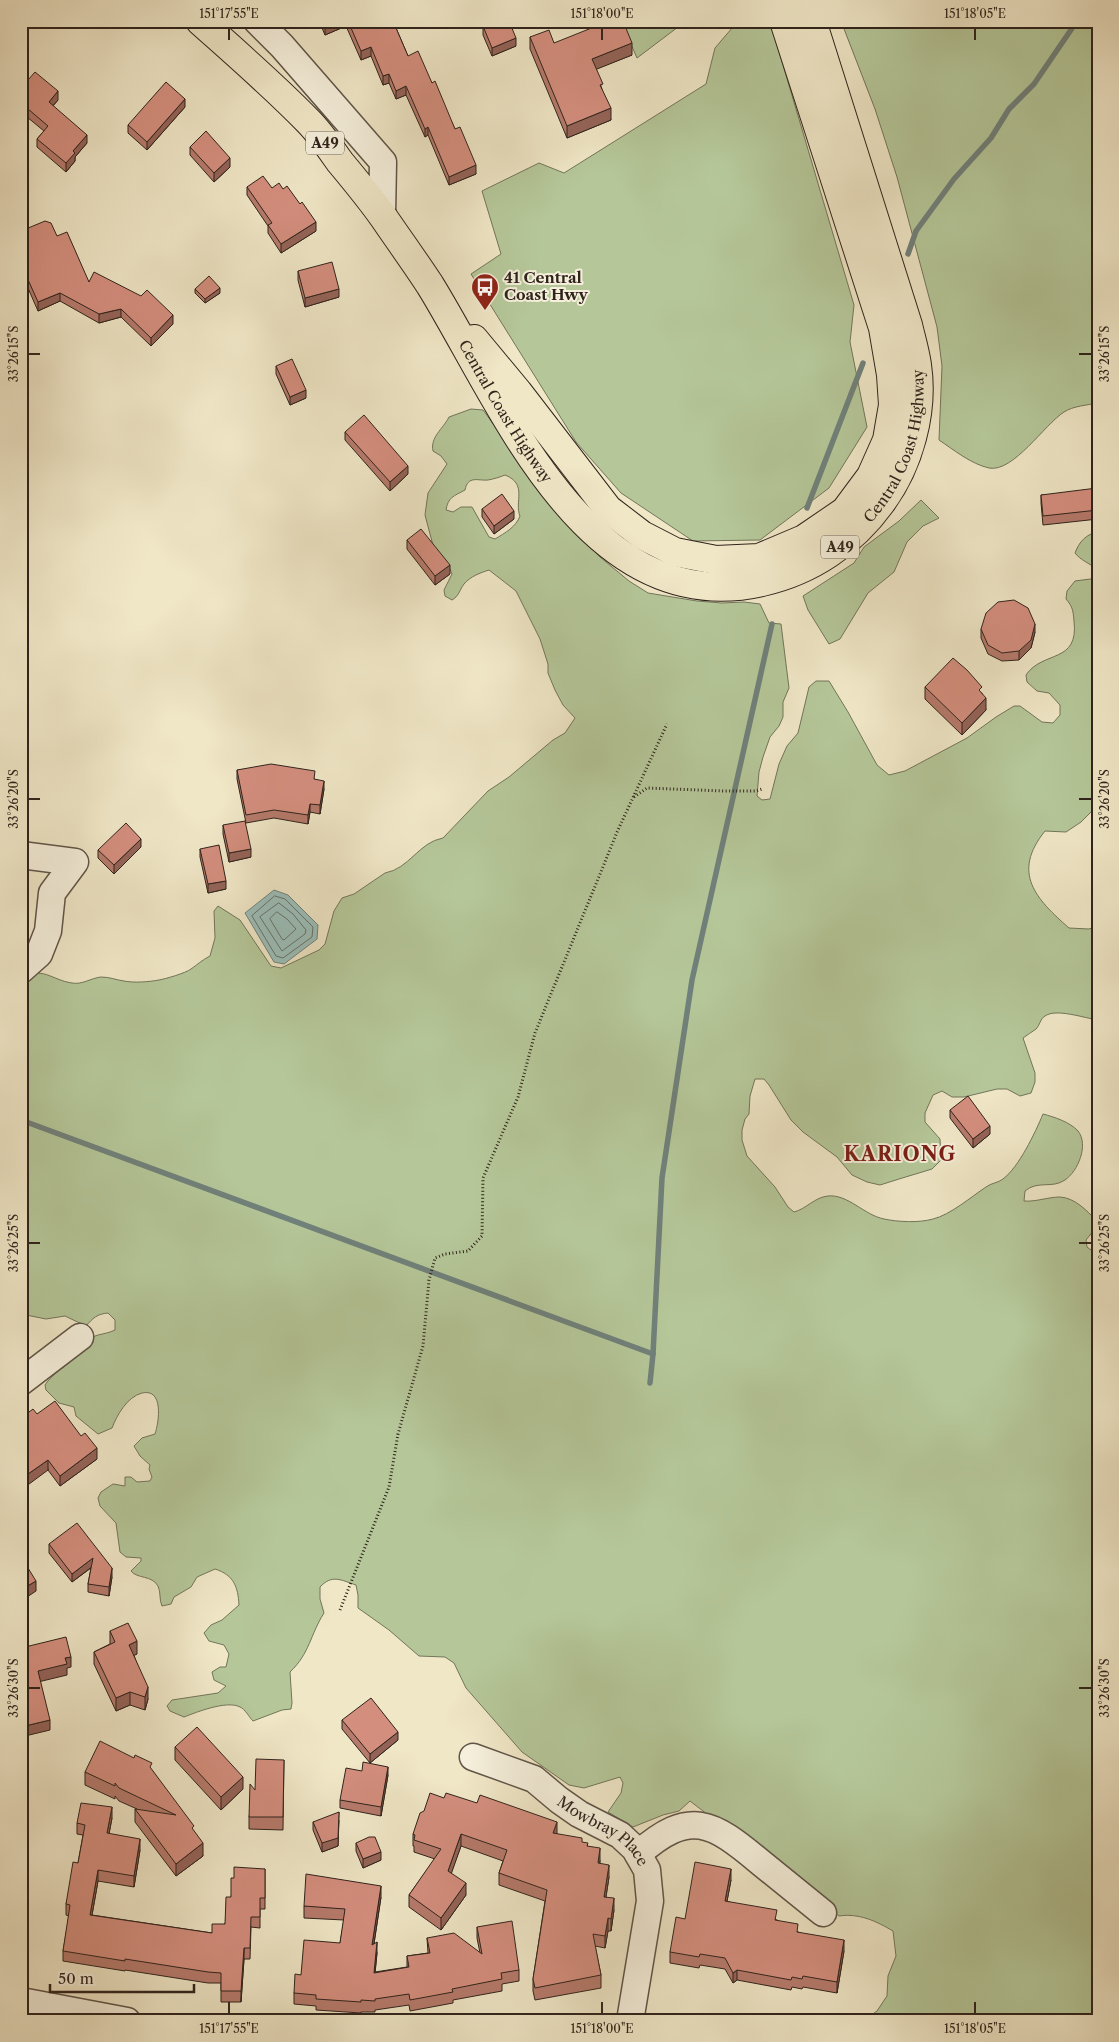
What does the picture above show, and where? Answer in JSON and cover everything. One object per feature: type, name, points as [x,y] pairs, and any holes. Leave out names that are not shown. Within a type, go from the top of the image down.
[{"type":"highway","name":"Central Coast Highway","points":[[200,21],[263,77],[310,123],[382,214],[430,286],[502,412],[547,478],[588,527],[641,567],[674,580],[703,586],[728,587],[776,579],[798,571],[838,548],[861,529],[883,501],[908,453],[918,407],[918,366],[896,284],[812,21]]},
{"type":"highway","name":"Central Coast Highway","points":[[430,286],[518,392],[608,509],[642,535],[675,552],[716,560],[759,558],[804,540],[845,511],[871,476],[887,440],[893,405],[891,375],[883,328],[784,21]]},
{"type":"street","points":[[257,21],[282,46],[383,162],[382,214]]},
{"type":"street","points":[[22,855],[52,893]]},
{"type":"street","points":[[21,970],[39,954],[48,931],[52,893],[75,862],[22,855]]},
{"type":"street","points":[[21,1382],[80,1337]]},
{"type":"street","name":"Mowbray Place","points":[[473,1757],[534,1779],[579,1814],[628,1840],[638,1854],[647,1870],[650,1901],[630,2021]]},
{"type":"street","points":[[638,1854],[666,1832],[691,1825],[705,1826],[718,1830],[732,1838],[823,1913]]},
{"type":"street","points":[[21,2001],[127,2021]]},
{"type":"path","points":[[340,1610],[389,1487],[398,1434],[424,1346],[429,1280],[435,1258],[445,1254],[468,1251],[482,1236],[483,1178],[518,1097],[535,1033],[633,798],[667,724]]},
{"type":"path","points":[[633,798],[646,788],[724,792],[756,791],[762,788]]},
{"type":"green space","points":[[604,21],[686,21],[637,58],[623,26],[608,29]]},
{"type":"green space","points":[[738,21],[770,21],[854,305],[850,342],[867,427],[829,488],[760,540],[693,541],[621,493],[576,442],[471,274],[501,254],[482,191],[539,163],[564,173],[706,84],[715,48]]},
{"type":"green space","points":[[841,21],[1098,21],[1098,403],[1076,407],[1064,412],[1018,456],[998,468],[982,466],[939,440],[942,366],[937,327],[897,177],[875,109]]},
{"type":"green space","points":[[471,409],[483,410],[560,515],[600,557],[629,581],[648,593],[697,601],[760,604],[769,623],[781,624],[789,688],[783,702],[783,717],[779,726],[770,737],[759,772],[757,796],[762,800],[770,799],[779,764],[787,746],[798,733],[809,687],[816,681],[829,681],[877,765],[889,775],[905,771],[967,738],[1014,706],[1020,706],[1042,722],[1053,723],[1060,715],[1060,705],[1049,693],[1037,691],[1027,682],[1026,675],[1033,667],[1058,655],[1071,644],[1074,635],[1074,621],[1072,609],[1066,599],[1067,591],[1075,581],[1098,578],[1098,805],[1081,822],[1066,832],[1045,831],[1035,846],[1030,860],[1029,873],[1038,896],[1069,928],[1089,929],[1098,926],[1098,1020],[1063,1013],[1050,1014],[1043,1017],[1036,1029],[1023,1038],[1035,1073],[1035,1082],[1031,1093],[1020,1096],[1007,1089],[997,1089],[964,1097],[952,1097],[942,1091],[933,1095],[925,1113],[925,1122],[940,1139],[941,1160],[932,1169],[880,1185],[867,1182],[852,1175],[837,1157],[803,1132],[791,1120],[764,1079],[755,1079],[750,1096],[749,1114],[745,1119],[742,1130],[742,1140],[747,1156],[775,1187],[788,1207],[794,1212],[819,1198],[835,1196],[849,1201],[877,1217],[908,1222],[940,1217],[988,1186],[1003,1179],[1021,1158],[1043,1114],[1071,1125],[1078,1131],[1081,1137],[1082,1150],[1078,1164],[1070,1176],[1060,1183],[1030,1188],[1025,1191],[1024,1201],[1056,1197],[1065,1198],[1080,1205],[1096,1220],[1094,1230],[1086,1240],[1087,1247],[1091,1250],[1098,1249],[1098,2021],[863,2021],[877,2011],[887,1996],[888,1976],[896,1956],[893,1931],[867,1919],[846,1915],[839,1916],[690,1801],[679,1811],[633,1827],[608,1812],[621,1793],[623,1783],[620,1777],[584,1788],[569,1785],[522,1752],[466,1688],[454,1663],[445,1657],[419,1656],[389,1630],[358,1608],[356,1585],[346,1581],[333,1579],[320,1587],[320,1599],[324,1613],[302,1658],[290,1672],[291,1709],[282,1710],[253,1721],[244,1709],[234,1705],[220,1706],[184,1717],[170,1711],[167,1706],[172,1700],[218,1693],[226,1686],[214,1680],[212,1672],[220,1667],[226,1667],[229,1654],[224,1645],[209,1641],[204,1633],[211,1625],[222,1620],[239,1605],[238,1593],[231,1578],[215,1569],[197,1577],[191,1587],[174,1597],[171,1604],[162,1606],[158,1586],[152,1580],[131,1571],[141,1561],[141,1558],[126,1557],[120,1552],[116,1523],[100,1506],[98,1498],[101,1492],[113,1484],[125,1486],[125,1477],[131,1477],[137,1482],[150,1481],[152,1477],[149,1469],[150,1465],[140,1456],[134,1446],[142,1438],[155,1434],[158,1422],[158,1407],[154,1396],[149,1393],[142,1393],[132,1398],[120,1412],[112,1428],[98,1434],[76,1416],[74,1407],[59,1403],[46,1390],[45,1385],[48,1381],[76,1356],[90,1339],[115,1330],[115,1320],[108,1313],[101,1314],[86,1326],[65,1316],[46,1319],[21,1314],[21,979],[28,975],[41,973],[76,983],[101,977],[128,982],[141,982],[159,980],[180,974],[188,971],[210,956],[215,938],[214,911],[218,906],[240,920],[271,966],[281,968],[319,950],[325,944],[334,911],[342,898],[354,894],[385,873],[393,871],[427,845],[443,838],[488,791],[509,777],[553,740],[565,733],[575,718],[563,705],[555,690],[548,673],[548,664],[540,639],[516,591],[489,570],[470,579],[452,600],[445,596],[444,590],[452,574],[449,567],[434,549],[425,515],[428,493],[447,464],[441,456],[433,451],[433,441],[449,417]],"holes":[[[505,475],[512,479],[518,488],[520,516],[513,527],[495,539],[489,537],[472,507],[461,507],[453,512],[446,510],[450,500],[465,490],[468,482],[488,480]]]},
{"type":"green space","points":[[921,500],[939,518],[923,526],[907,542],[894,572],[868,593],[840,639],[829,644],[808,610],[803,596],[854,563],[864,547],[899,521]]},
{"type":"green space","points":[[1098,532],[1098,570],[1075,553],[1084,539]]},
{"type":"water","points":[[274,890],[288,895],[318,925],[317,939],[284,964],[274,962],[245,913]]},
{"type":"building","points":[[323,21],[338,21],[325,26]]},
{"type":"building","points":[[348,21],[393,21],[408,56],[418,51],[432,83],[435,81],[455,129],[460,127],[476,165],[449,177],[428,127],[425,129],[406,86],[396,91],[389,74],[383,76],[371,47],[361,51]]},
{"type":"building","points":[[494,21],[509,21],[516,38],[492,48],[483,26]]},
{"type":"building","points":[[609,21],[623,21],[632,43],[592,59],[603,84],[600,85],[611,108],[567,126],[530,37],[549,30],[554,43]]},
{"type":"building","points":[[35,72],[58,91],[49,102],[87,135],[73,151],[75,153],[66,163],[37,139],[48,126],[21,103],[21,88]]},
{"type":"building","points":[[166,82],[185,99],[147,142],[128,125]]},
{"type":"building","points":[[206,131],[230,158],[214,173],[190,147]]},
{"type":"building","points":[[263,176],[272,188],[279,183],[283,189],[287,186],[300,204],[302,202],[316,222],[281,244],[268,225],[272,223],[247,187]]},
{"type":"building","points":[[45,221],[51,223],[57,236],[67,232],[89,282],[94,272],[141,296],[147,290],[173,315],[151,338],[121,309],[99,314],[60,293],[38,302],[21,264],[21,231]]},
{"type":"building","points":[[332,262],[339,289],[305,298],[298,271]]},
{"type":"building","points":[[209,276],[220,288],[205,299],[195,289]]},
{"type":"building","points":[[292,359],[306,390],[290,397],[276,366]]},
{"type":"building","points":[[364,415],[408,466],[390,482],[345,432]]},
{"type":"building","points":[[1097,488],[1098,510],[1043,516],[1041,495]]},
{"type":"building","points":[[502,494],[514,511],[494,526],[482,509]]},
{"type":"building","points":[[421,529],[450,565],[435,576],[407,540]]},
{"type":"building","points":[[1014,600],[1028,608],[1035,624],[1031,640],[1019,651],[1002,653],[988,645],[981,629],[986,613],[998,602]]},
{"type":"building","points":[[953,658],[982,687],[979,690],[986,698],[962,723],[925,687]]},
{"type":"building","points":[[271,764],[315,771],[314,779],[324,781],[320,805],[310,804],[308,815],[274,810],[246,815],[237,770]]},
{"type":"building","points":[[245,821],[251,849],[229,853],[223,825]]},
{"type":"building","points":[[126,823],[141,839],[114,865],[98,850]]},
{"type":"building","points":[[219,845],[226,881],[208,884],[200,849]]},
{"type":"building","points":[[968,1096],[990,1126],[973,1139],[950,1110]]},
{"type":"building","points":[[1098,1121],[1098,1132],[1094,1122]]},
{"type":"building","points":[[55,1401],[81,1436],[85,1433],[97,1448],[60,1476],[48,1460],[21,1479],[21,1418],[33,1409],[37,1414]]},
{"type":"building","points":[[77,1523],[112,1568],[109,1587],[88,1584],[93,1558],[72,1574],[49,1544]]},
{"type":"building","points":[[23,1560],[36,1581],[21,1590],[21,1561]]},
{"type":"building","points":[[21,1595],[25,1600],[21,1603]]},
{"type":"building","points":[[128,1623],[137,1641],[129,1645],[148,1687],[145,1697],[130,1692],[116,1698],[94,1652],[115,1642],[110,1631]]},
{"type":"building","points":[[66,1637],[71,1657],[65,1658],[67,1664],[38,1671],[50,1720],[21,1727],[21,1648]]},
{"type":"building","points":[[371,1698],[398,1732],[370,1754],[342,1720]]},
{"type":"building","points":[[197,1727],[243,1777],[221,1797],[175,1747]]},
{"type":"building","points":[[100,1741],[134,1758],[135,1755],[152,1763],[150,1767],[194,1826],[192,1828],[203,1843],[176,1864],[135,1809],[176,1815],[119,1788],[115,1783],[115,1786],[85,1772]]},
{"type":"building","points":[[256,1759],[284,1760],[283,1817],[249,1817],[250,1784],[255,1790]]},
{"type":"building","points":[[363,1762],[388,1767],[381,1807],[340,1800],[346,1768],[362,1771]]},
{"type":"building","points":[[430,1793],[444,1798],[446,1793],[477,1803],[480,1795],[557,1822],[553,1833],[582,1838],[582,1842],[588,1843],[587,1846],[600,1848],[598,1863],[609,1865],[604,1897],[614,1898],[611,1919],[608,1918],[605,1936],[593,1934],[601,1975],[535,1988],[533,1979],[547,1890],[499,1873],[507,1850],[461,1834],[448,1871],[466,1883],[441,1918],[409,1895],[441,1849],[414,1840],[415,1835],[413,1834],[420,1813],[424,1811]]},
{"type":"building","points":[[81,1803],[112,1807],[107,1833],[140,1839],[134,1876],[98,1870],[90,1915],[212,1933],[212,1924],[225,1924],[226,1897],[231,1897],[231,1878],[234,1878],[234,1867],[265,1869],[265,1898],[260,1898],[260,1917],[251,1917],[250,1948],[244,1948],[241,1991],[221,1991],[221,1973],[63,1951],[70,1905],[66,1904],[73,1862],[78,1863],[85,1825],[77,1823]]},
{"type":"building","points":[[339,1812],[338,1838],[322,1843],[313,1822]]},
{"type":"building","points":[[369,1837],[375,1837],[381,1852],[363,1859],[356,1843]]},
{"type":"building","points":[[695,1862],[731,1869],[725,1901],[777,1910],[775,1920],[798,1924],[797,1932],[844,1940],[837,1982],[803,1976],[802,1979],[792,1977],[791,1980],[737,1970],[733,1973],[725,1958],[700,1954],[699,1957],[670,1952],[676,1917],[685,1919]]},
{"type":"building","points":[[306,1874],[381,1886],[372,1945],[377,1942],[374,1973],[409,1967],[407,1956],[430,1953],[427,1938],[454,1933],[482,1954],[477,1927],[512,1921],[519,1970],[501,1973],[502,1979],[452,1989],[453,1992],[410,2000],[409,1994],[375,1999],[375,2001],[361,2000],[361,2002],[316,1999],[316,1995],[294,1993],[295,1974],[301,1975],[304,1940],[340,1943],[345,1909],[304,1906]]},
{"type":"waterway","points":[[908,254],[916,231],[954,179],[991,138],[1009,109],[1034,84],[1077,21]]},
{"type":"waterway","points":[[807,508],[863,363]]},
{"type":"waterway","points":[[21,1120],[653,1354],[662,1178],[692,980],[772,624]]},
{"type":"waterway","points":[[650,1383],[653,1354]]},
{"type":"place","name":"41 Central Coast Hwy","points":[[485,311]]},
{"type":"district","name":"KARIONG","points":[[900,1154]]}]
